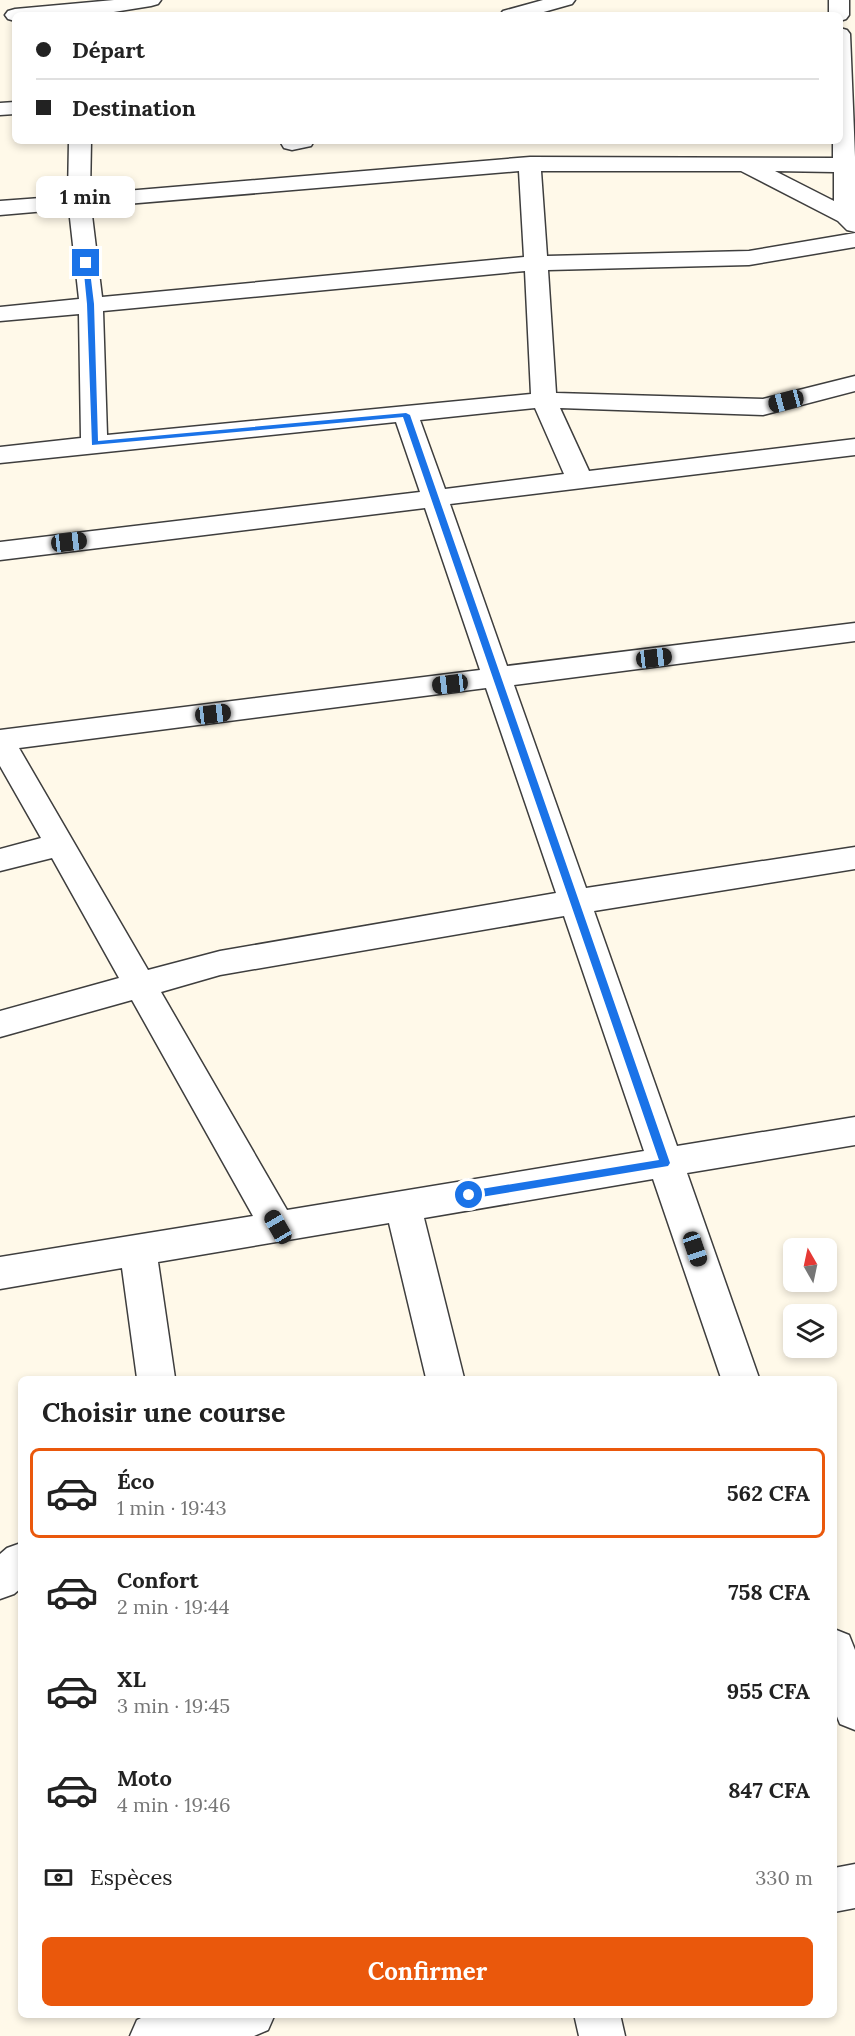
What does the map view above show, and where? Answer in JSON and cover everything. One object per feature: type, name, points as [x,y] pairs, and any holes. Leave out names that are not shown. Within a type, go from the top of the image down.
[{"type":"street","points":[[95,12],[151,0]]},
{"type":"street","points":[[504,12],[565,0]]},
{"type":"street","points":[[712,144],[742,164],[851,220],[850,165],[843,73]]},
{"type":"street","points":[[80,144],[79,201],[91,304],[94,444]]},
{"type":"street","points":[[0,208],[530,164],[850,165]]},
{"type":"street","points":[[530,164],[544,400],[580,480]]},
{"type":"street","points":[[0,314],[535,263],[749,258],[855,240]]},
{"type":"street","points":[[0,455],[544,400],[763,407],[855,383]]},
{"type":"street","points":[[406,415],[739,1376]]},
{"type":"street","points":[[0,551],[855,447]]},
{"type":"street","points":[[278,1227],[0,740],[855,632]]},
{"type":"street","points":[[0,860],[60,845]]},
{"type":"street","points":[[0,1024],[220,963],[575,902],[855,858]]},
{"type":"street","points":[[0,1273],[855,1131]]},
{"type":"street","points":[[403,1206],[445,1376]]},
{"type":"street","points":[[138,1250],[156,1376]]},
{"type":"street","points":[[0,1580],[18,1565]]},
{"type":"street","points":[[837,1658],[855,1709]]},
{"type":"street","points":[[837,1889],[855,1886]]},
{"type":"street","points":[[598,2018],[602,2036]]},
{"type":"street","points":[[153,2036],[248,2020]]},
{"type":"route","points":[[86,263],[91,304],[94,444],[406,415],[665,1163],[469,1195]]}]
